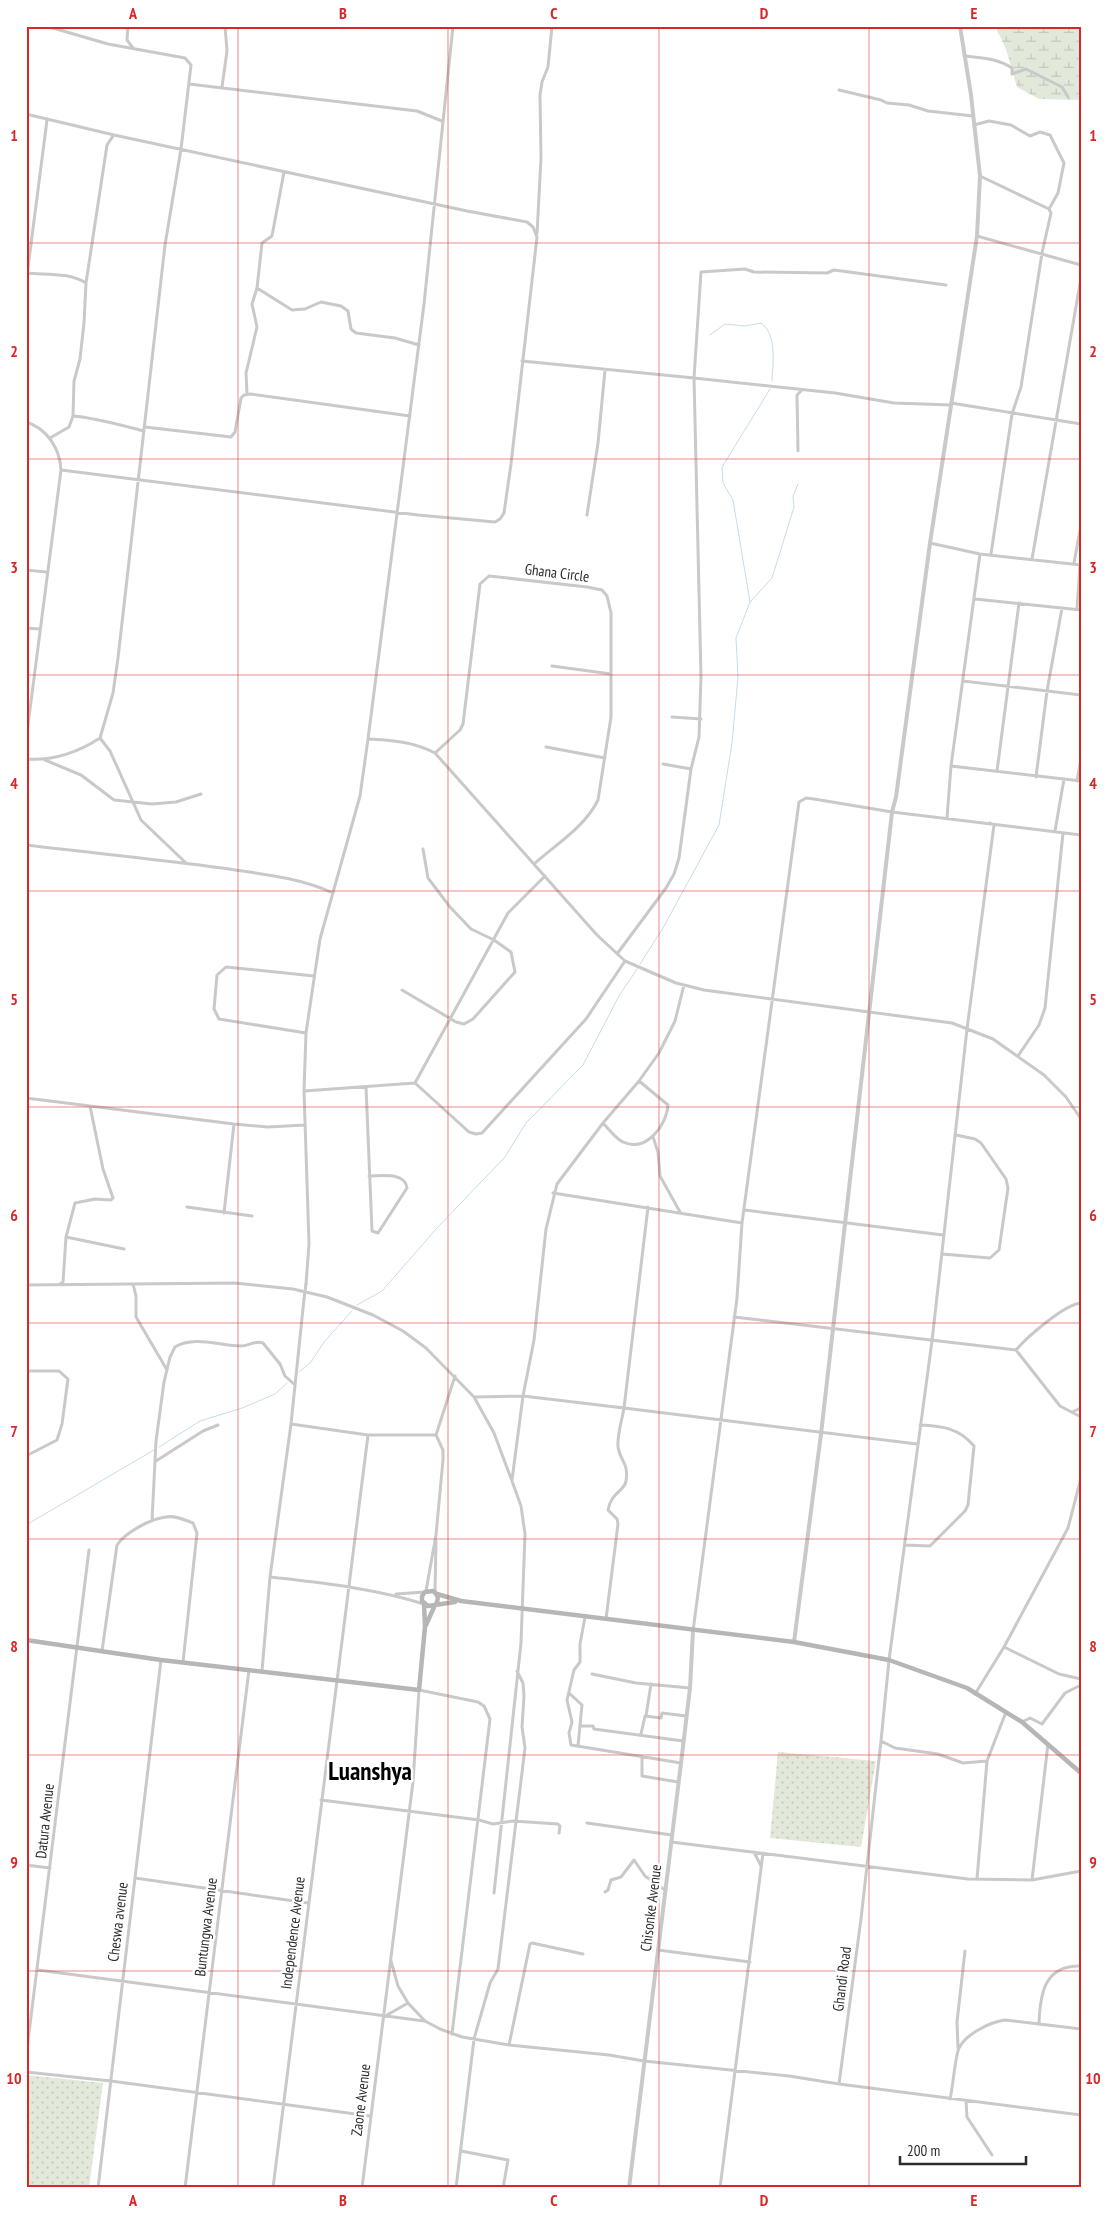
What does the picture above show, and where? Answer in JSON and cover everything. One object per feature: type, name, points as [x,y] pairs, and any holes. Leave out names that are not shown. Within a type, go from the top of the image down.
[{"type":"main road","points":[[26,1640],[161,1660],[419,1690],[425,1627],[422,1599],[426,1591],[461,1602]]},
{"type":"main road","points":[[425,1627],[438,1599],[436,1593]]},
{"type":"main road","points":[[424,1604],[428,1606],[461,1602],[606,1619],[693,1632],[794,1642],[889,1660],[948,1679],[967,1688],[1022,1722],[1081,1773]]},
{"type":"street","points":[[26,759],[45,760],[74,753],[100,738],[113,693],[165,245],[181,149],[191,65],[188,59],[136,50],[46,26]]},
{"type":"street","points":[[128,26],[127,40],[130,46],[136,50]]},
{"type":"street","points":[[222,87],[227,51],[226,26]]},
{"type":"street","points":[[262,1671],[270,1577],[291,1424],[309,1244],[304,1091],[306,1033],[322,927],[360,796],[419,345],[453,26]]},
{"type":"street","points":[[61,470],[456,520],[495,522],[500,518],[504,513],[511,464],[537,237],[541,158],[540,95],[542,82],[548,67],[552,26]]},
{"type":"street","points":[[794,1642],[821,1434],[892,812],[898,787],[930,543],[977,236],[980,176],[960,26]]},
{"type":"street","points":[[964,56],[992,59],[1004,63],[1012,68],[1012,74],[1026,69],[1062,86],[1068,97]]},
{"type":"street","points":[[189,84],[222,87],[249,93],[417,111],[442,121]]},
{"type":"street","points":[[839,90],[881,100],[886,103],[909,105],[928,111],[973,116]]},
{"type":"street","points":[[26,114],[114,136],[527,222],[533,227],[537,237]]},
{"type":"street","points":[[26,283],[47,120]]},
{"type":"street","points":[[974,126],[989,121],[1014,126],[1027,136],[1033,136],[1040,132],[1050,135],[1064,163],[1058,193],[1049,209],[1051,221],[1042,253],[1021,387],[1012,414],[991,554]]},
{"type":"street","points":[[50,438],[69,427],[72,416],[74,381],[80,359],[84,323],[86,283],[107,145],[114,136]]},
{"type":"street","points":[[247,394],[248,362],[257,327],[252,304],[262,243],[272,236],[284,172]]},
{"type":"street","points":[[980,176],[1049,209]]},
{"type":"street","points":[[977,236],[1081,265]]},
{"type":"street","points":[[617,954],[666,888],[674,874],[679,858],[691,769],[699,737],[701,719],[694,378],[701,272],[746,269],[754,272],[827,272],[834,270],[946,285]]},
{"type":"street","points":[[27,273],[64,275],[78,278],[86,283]]},
{"type":"street","points":[[1032,559],[1081,278]]},
{"type":"street","points":[[256,288],[292,310],[305,309],[321,302],[341,306],[348,311],[351,329],[356,333],[395,338],[419,345]]},
{"type":"street","points":[[522,361],[803,389],[894,403],[950,404],[1081,424]]},
{"type":"street","points":[[586,515],[598,443],[605,370]]},
{"type":"street","points":[[798,450],[797,395],[803,389]]},
{"type":"street","points":[[145,427],[231,437],[236,432],[241,398],[247,394],[410,416]]},
{"type":"street","points":[[72,416],[96,418],[107,423],[144,431]]},
{"type":"street","points":[[26,422],[40,428],[50,438],[60,458],[61,470],[46,572],[26,740]]},
{"type":"street","points":[[1074,563],[1081,525]]},
{"type":"street","points":[[930,543],[980,554],[1080,565],[1079,610],[975,599]]},
{"type":"street","points":[[947,818],[951,766],[980,554]]},
{"type":"street","points":[[26,570],[46,572]]},
{"type":"street","name":"Ghana Circle","points":[[435,753],[460,730],[463,724],[480,584],[485,578],[489,576],[602,590],[607,596],[611,612],[611,674],[610,717],[598,800],[592,811],[534,864]]},
{"type":"street","points":[[997,771],[1019,603]]},
{"type":"street","points":[[1036,777],[1047,692],[1062,608]]},
{"type":"street","points":[[26,628],[40,629]]},
{"type":"street","points":[[552,666],[611,674]]},
{"type":"street","points":[[963,681],[1081,695]]},
{"type":"street","points":[[672,717],[701,719]]},
{"type":"street","points":[[100,738],[110,751],[141,820],[186,863]]},
{"type":"street","points":[[368,739],[403,741],[421,746],[435,753],[597,935],[625,961],[684,985],[704,990],[952,1023],[993,1039],[1018,1056],[1054,1083],[1081,1119]]},
{"type":"street","points":[[546,747],[605,758]]},
{"type":"street","points":[[951,766],[1079,781],[1081,759]]},
{"type":"street","points":[[45,760],[81,775],[114,800],[134,803],[176,802],[201,794]]},
{"type":"street","points":[[663,764],[691,769]]},
{"type":"street","points":[[1056,831],[1064,779]]},
{"type":"street","points":[[693,1632],[734,1317],[742,1223],[799,802],[806,798],[892,812],[1081,835]]},
{"type":"street","name":"Ghandi Road","points":[[838,2084],[882,1741],[889,1660],[932,1341],[967,1029],[994,825],[990,824]]},
{"type":"street","points":[[1018,1056],[1039,1025],[1045,1008],[1063,833]]},
{"type":"street","points":[[26,845],[186,863],[284,877],[317,886],[333,893]]},
{"type":"street","points":[[402,990],[464,1024],[473,1019],[515,972],[511,952],[494,940],[466,925],[431,883],[423,849]]},
{"type":"street","points":[[415,1082],[516,903],[544,876]]},
{"type":"street","points":[[304,1091],[415,1082],[469,1132],[482,1133],[586,1019],[625,961]]},
{"type":"street","points":[[306,1033],[223,1022],[219,1019],[214,1009],[217,975],[226,967],[314,976]]},
{"type":"street","points":[[512,1481],[523,1396],[534,1340],[541,1288],[541,1264],[553,1193],[558,1181],[603,1122],[639,1081],[659,1052],[675,1021],[684,985]]},
{"type":"street","points":[[603,1122],[622,1142],[640,1144],[653,1137],[667,1114],[668,1105],[639,1081]]},
{"type":"street","points":[[366,1087],[369,1176],[372,1230],[378,1234],[407,1188],[407,1184],[402,1178],[369,1176]]},
{"type":"street","points":[[26,1098],[234,1124],[268,1127],[305,1125]]},
{"type":"street","points":[[59,1285],[63,1282],[66,1237],[75,1203],[95,1199],[112,1200],[113,1198],[103,1169],[90,1106]]},
{"type":"street","points":[[224,1213],[234,1124]]},
{"type":"street","points":[[942,1254],[990,1258],[995,1255],[999,1250],[1008,1183],[986,1148],[975,1138],[956,1135]]},
{"type":"street","points":[[653,1137],[658,1152],[660,1176],[680,1212]]},
{"type":"street","points":[[553,1193],[742,1223]]},
{"type":"street","points":[[187,1207],[252,1216]]},
{"type":"street","points":[[606,1619],[618,1524],[617,1520],[608,1510],[613,1495],[623,1488],[626,1480],[626,1467],[618,1447],[648,1207]]},
{"type":"street","points":[[744,1210],[944,1235]]},
{"type":"street","points":[[66,1237],[124,1249]]},
{"type":"street","points":[[133,1284],[136,1296],[136,1318],[167,1371]]},
{"type":"street","points":[[26,1285],[262,1285],[293,1289],[327,1297],[372,1314],[403,1331],[426,1348],[474,1397],[494,1433],[512,1481],[521,1506],[525,1534],[517,1670],[494,1893]]},
{"type":"street","points":[[1016,1350],[1060,1313],[1081,1302]]},
{"type":"street","points":[[734,1317],[1016,1350],[1060,1406],[1081,1417]]},
{"type":"street","points":[[152,1521],[156,1442],[167,1371],[173,1349],[181,1344],[197,1342],[244,1346],[257,1341],[263,1342],[280,1364],[285,1376],[295,1385]]},
{"type":"street","points":[[26,1371],[59,1371],[68,1379],[58,1440],[26,1456]]},
{"type":"street","points":[[436,1593],[436,1535],[443,1450],[436,1435],[455,1376]]},
{"type":"street","points":[[474,1397],[523,1396],[821,1434],[917,1444]]},
{"type":"street","points":[[1071,1412],[1081,1408]]},
{"type":"street","points":[[291,1424],[368,1435],[436,1435]]},
{"type":"street","points":[[155,1462],[203,1431],[218,1425]]},
{"type":"street","points":[[905,1545],[930,1546],[965,1511],[968,1505],[974,1446],[966,1437],[952,1429],[920,1425]]},
{"type":"street","name":"Independence Avenue","points":[[273,2188],[368,1435]]},
{"type":"street","points":[[975,1694],[1004,1647],[1068,1528],[1081,1478]]},
{"type":"street","points":[[102,1651],[117,1545],[126,1536],[152,1521],[165,1517],[178,1518],[193,1523],[196,1528],[183,1662]]},
{"type":"street","points":[[393,1594],[426,1591],[436,1535]]},
{"type":"street","name":"Datura Avenue","points":[[26,2056],[89,1550]]},
{"type":"street","points":[[270,1577],[350,1586],[393,1594],[424,1604]]},
{"type":"street","points":[[585,1617],[580,1644],[580,1662],[574,1670],[567,1700],[571,1726],[569,1733],[570,1744],[582,1748],[682,1763]]},
{"type":"street","name":"Chisonke Avenue","points":[[629,2188],[657,1950],[682,1763],[690,1688],[693,1632]]},
{"type":"street","points":[[1004,1647],[1059,1674],[1081,1679]]},
{"type":"street","name":"Cheswa avenue","points":[[98,2188],[161,1660]]},
{"type":"street","name":"Buntungwa Avenue","points":[[186,2188],[249,1669]]},
{"type":"street","points":[[456,2188],[474,2039],[490,1983],[499,1964],[517,1822],[525,1748],[522,1727],[523,1683],[517,1670]]},
{"type":"street","points":[[592,1674],[636,1683],[690,1688]]},
{"type":"street","points":[[628,1733],[643,1734],[651,1684]]},
{"type":"street","points":[[1022,1722],[1030,1718],[1042,1724],[1066,1693],[1081,1685]]},
{"type":"street","points":[[419,1690],[478,1702],[488,1712],[491,1728],[452,2034]]},
{"type":"street","name":"Zaone Avenue","points":[[362,2188],[413,1782],[419,1690]]},
{"type":"street","points":[[569,1693],[582,1705],[578,1746]]},
{"type":"street","points":[[977,1879],[987,1761],[1006,1712]]},
{"type":"street","points":[[646,1716],[661,1718],[662,1713],[686,1716]]},
{"type":"street","points":[[571,1726],[580,1728],[593,1726],[594,1729],[684,1741]]},
{"type":"street","points":[[882,1741],[895,1748],[938,1754],[963,1763],[987,1761]]},
{"type":"street","points":[[1032,1880],[1048,1743]]},
{"type":"street","points":[[642,1756],[642,1776],[678,1782]]},
{"type":"street","points":[[321,1800],[479,1820],[493,1824],[517,1822],[558,1824],[560,1826],[559,1833]]},
{"type":"street","points":[[587,1823],[672,1835]]},
{"type":"street","points":[[671,1842],[977,1879],[1032,1880],[1081,1872]]},
{"type":"street","points":[[754,1852],[761,1867]]},
{"type":"street","points":[[727,2188],[720,2187],[763,1853]]},
{"type":"street","points":[[605,1892],[608,1890],[611,1880],[621,1877],[634,1860],[645,1876],[665,1890]]},
{"type":"street","points":[[26,1865],[50,1868]]},
{"type":"street","points":[[135,1878],[308,1903]]},
{"type":"street","points":[[509,2045],[530,1944],[583,1954]]},
{"type":"street","points":[[657,1950],[750,1962]]},
{"type":"street","points":[[950,2099],[958,2049],[957,2022],[965,1951]]},
{"type":"street","points":[[391,1958],[398,1986],[408,2003],[425,2021]]},
{"type":"street","points":[[1039,2024],[1041,1995],[1045,1983],[1058,1971],[1067,1967],[1081,1966]]},
{"type":"street","points":[[38,1970],[296,2002],[425,2021],[452,2034],[509,2045],[581,2051],[644,2061],[789,2076],[1081,2115]]},
{"type":"street","points":[[384,2015],[408,2003]]},
{"type":"street","points":[[958,2049],[982,2027],[994,2021],[1005,2020],[1081,2029]]},
{"type":"street","points":[[26,2072],[111,2081],[370,2116]]},
{"type":"street","points":[[966,2101],[967,2117],[992,2155]]},
{"type":"street","points":[[461,2151],[508,2160],[503,2188]]},
{"type":"green space","points":[[995,26],[1081,26],[1081,100],[1039,99],[1017,87],[1006,49]]},
{"type":"green space","points":[[778,1752],[876,1761],[861,1847],[770,1838]]},
{"type":"green space","points":[[26,2075],[103,2083],[89,2188],[26,2188]]},
{"type":"waterway","points":[[710,335],[725,324],[745,326],[761,323],[770,334],[772,341],[772,381]]},
{"type":"waterway","points":[[750,602],[733,500],[723,483],[722,467],[770,389]]},
{"type":"waterway","points":[[640,964],[663,928],[719,825],[732,743],[738,677],[736,638],[750,602],[772,578],[794,507],[793,496],[798,484]]},
{"type":"waterway","points":[[357,1305],[382,1291],[437,1228],[505,1157],[526,1123],[583,1065],[619,996],[637,969]]},
{"type":"waterway","points":[[299,1372],[311,1362],[324,1342],[352,1311]]},
{"type":"waterway","points":[[159,1447],[200,1421],[242,1408],[275,1394],[287,1383]]},
{"type":"waterway","points":[[26,1525],[154,1450]]},
{"type":"district","name":"Luanshya","points":[[370,1771]]}]
